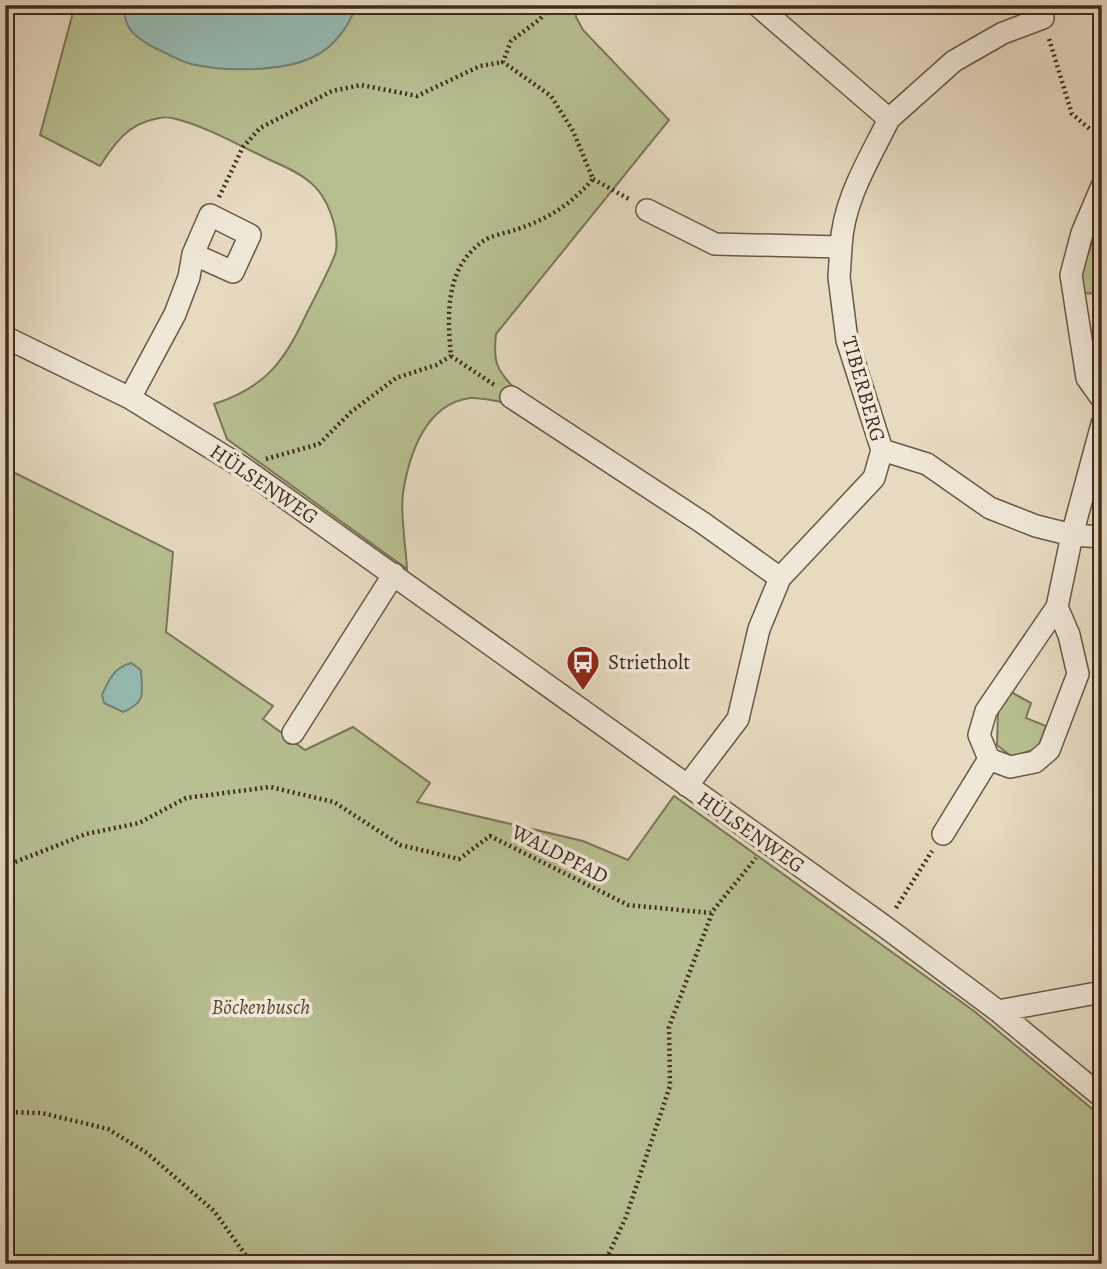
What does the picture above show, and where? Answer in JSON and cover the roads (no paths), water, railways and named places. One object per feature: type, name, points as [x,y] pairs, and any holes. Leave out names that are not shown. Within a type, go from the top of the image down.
[{"type":"street","points":[[757,5],[889,119]]},
{"type":"street","name":"TIBERBERG","points":[[687,786],[738,719],[759,629],[780,578],[874,478],[882,450],[848,340],[839,277],[842,230],[850,197],[889,119],[954,61],[1041,12]]},
{"type":"street","points":[[1102,186],[1082,233],[1071,275],[1087,378],[1102,399]]},
{"type":"street","points":[[647,210],[715,244],[841,247]]},
{"type":"street","points":[[130,398],[175,314],[189,277],[193,254],[210,215],[250,235],[233,272],[193,254]]},
{"type":"street","name":"HÜLSENWEG","points":[[5,337],[130,398],[243,467],[884,926],[998,1012],[1102,1097]]},
{"type":"street","points":[[511,397],[780,578]]},
{"type":"street","points":[[1058,607],[1069,635],[1078,674],[1049,750],[1035,762],[1010,767],[989,759],[979,735],[986,711],[1058,607],[1072,535],[1102,424]]},
{"type":"street","points":[[882,450],[927,464],[990,508],[1036,526],[1072,535],[1102,537]]},
{"type":"street","points":[[293,733],[394,574]]},
{"type":"street","points":[[943,834],[989,759]]},
{"type":"street","points":[[998,1012],[1102,992]]},
{"type":"water","points":[[124,5],[356,5],[340,36],[313,57],[286,66],[236,69],[191,64],[149,45],[137,37],[128,26]]},
{"type":"water","points":[[131,663],[141,670],[142,691],[140,700],[123,712],[104,703],[102,695],[113,675]]},
{"type":"place","name":"Strietholt","points":[[583,692]]},
{"type":"park label","name":"Böckenbusch","points":[[261,1007]]}]
